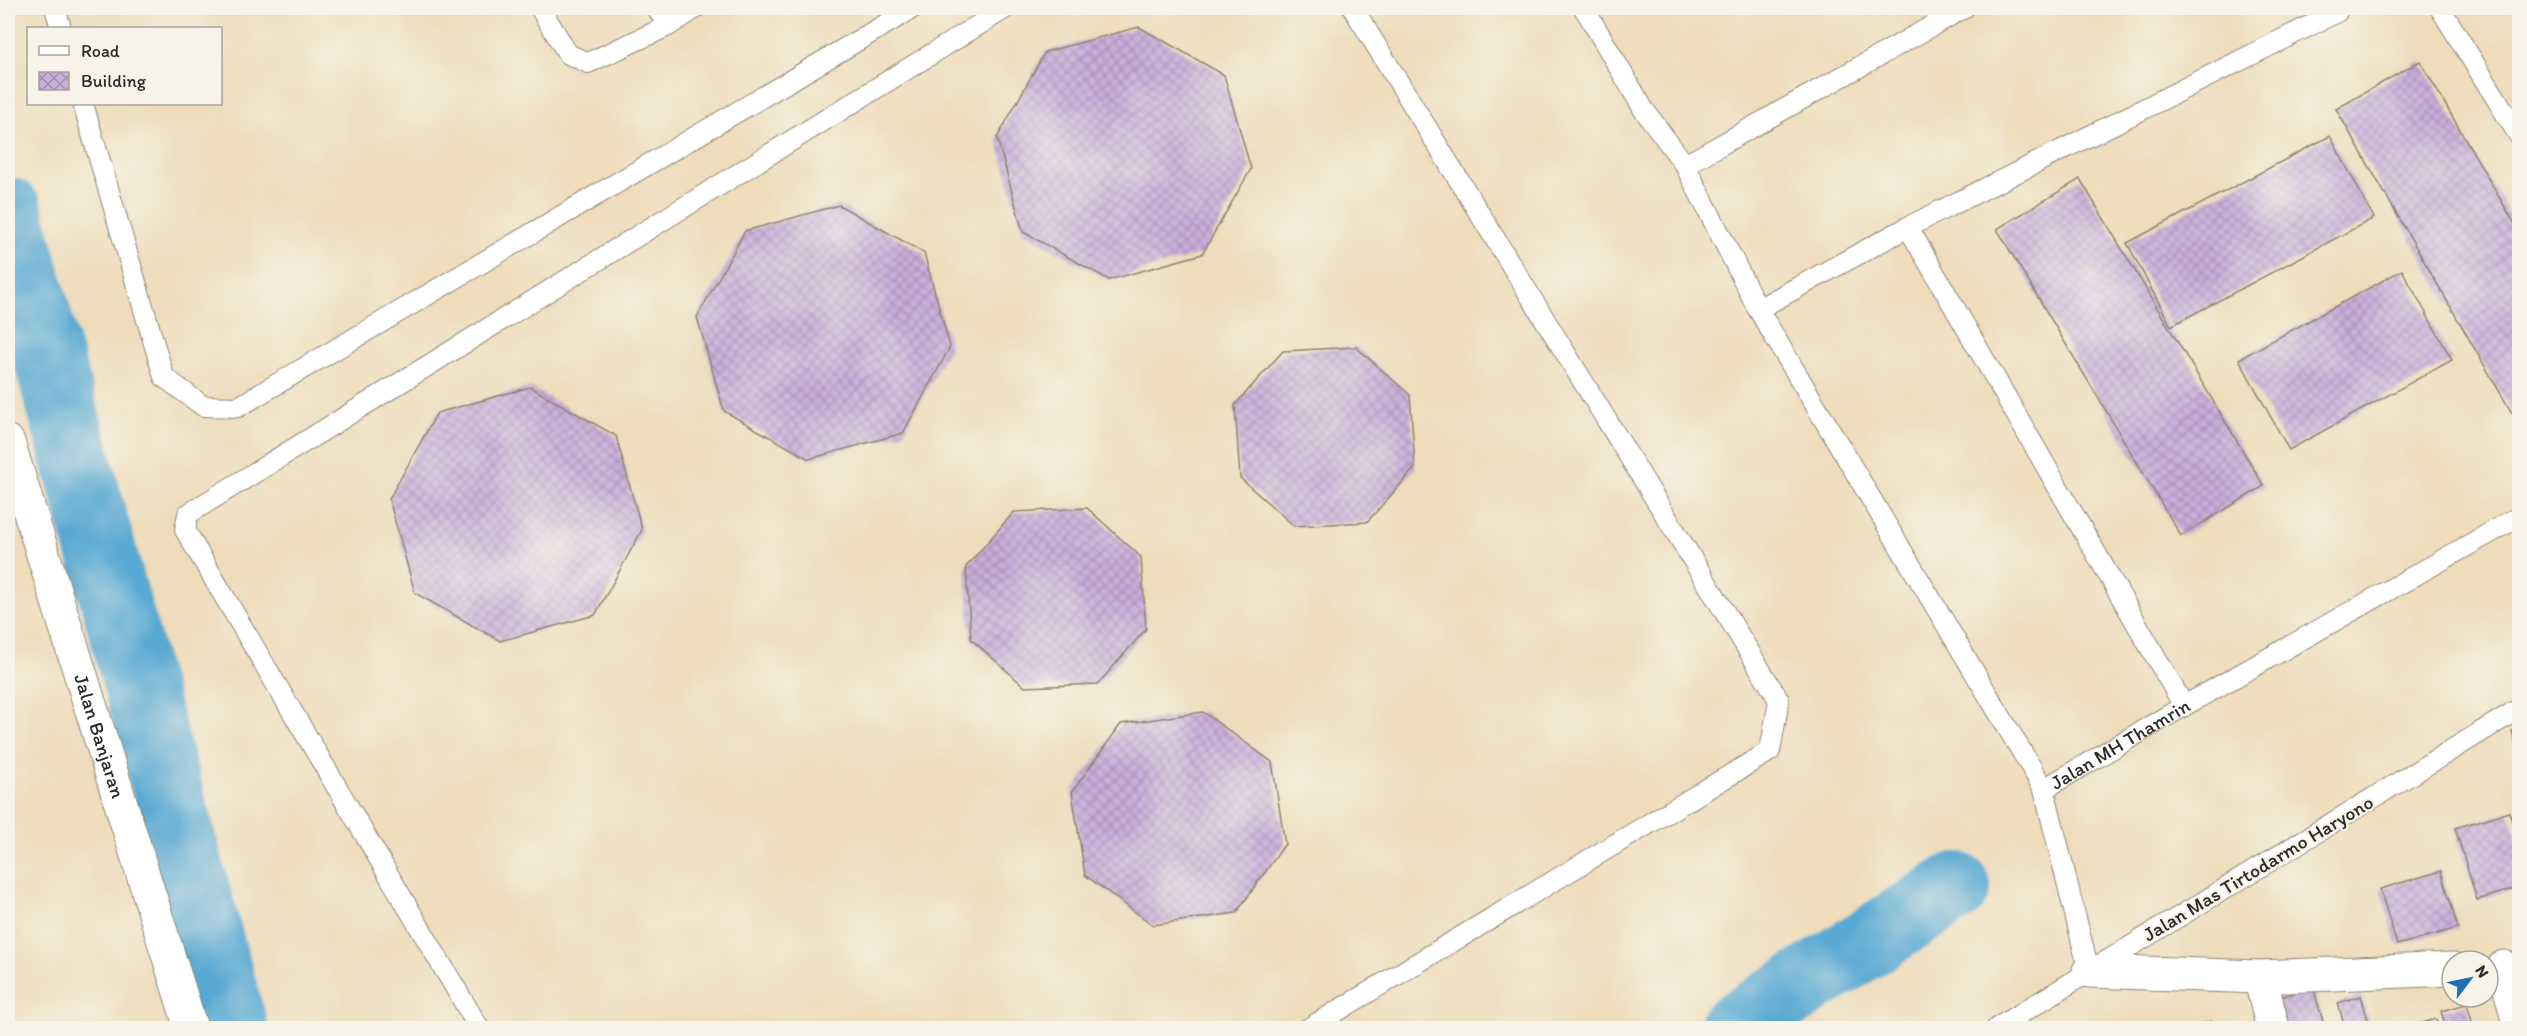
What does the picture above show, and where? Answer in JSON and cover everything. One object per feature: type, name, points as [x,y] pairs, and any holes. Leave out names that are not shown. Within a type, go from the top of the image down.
[{"type":"street","name":"Jalan Banjaran","points":[[8,442],[191,1029]]},
{"type":"street","points":[[2504,967],[2520,1027]]},
{"type":"street","points":[[2089,971],[2260,977],[2440,970]]},
{"type":"street","points":[[2260,977],[2273,1029]]},
{"type":"lane","points":[[55,8],[62,27]]},
{"type":"lane","points":[[540,8],[568,54],[588,63],[668,26],[696,8]]},
{"type":"lane","points":[[657,8],[668,26]]},
{"type":"lane","points":[[83,105],[164,377],[203,406],[238,407],[913,8]]},
{"type":"lane","points":[[479,1029],[185,530],[188,514],[1006,8]]},
{"type":"lane","points":[[1309,1029],[1770,751],[1779,700],[1353,8]]},
{"type":"lane","points":[[1584,8],[1644,110],[1685,165],[1758,309],[2044,789]]},
{"type":"lane","points":[[1685,165],[1964,8]]},
{"type":"lane","points":[[2440,8],[2520,137]]},
{"type":"lane","points":[[1758,309],[1908,227],[2337,12]]},
{"type":"lane","points":[[1908,227],[2184,706]]},
{"type":"lane","name":"Jalan MH Thamrin","points":[[2089,971],[2044,789],[2184,706],[2520,516]]},
{"type":"lane","name":"Jalan Mas Tirtodarmo Haryono","points":[[1997,1029],[2520,708]]},
{"type":"building","points":[[1139,27],[1224,75],[1251,169],[1202,254],[1109,280],[1023,232],[997,138],[1045,52]]},
{"type":"building","points":[[2420,61],[2520,233],[2520,427],[2336,109]]},
{"type":"building","points":[[2330,136],[2374,218],[2171,326],[2127,243]]},
{"type":"building","points":[[2080,179],[2264,486],[2181,536],[1997,229]]},
{"type":"building","points":[[839,205],[924,253],[950,347],[903,433],[809,459],[724,411],[697,317],[745,231]]},
{"type":"building","points":[[2402,270],[2452,360],[2289,450],[2239,359]]},
{"type":"building","points":[[1356,347],[1410,395],[1415,468],[1367,522],[1294,526],[1240,478],[1235,405],[1283,351]]},
{"type":"building","points":[[530,387],[616,436],[642,530],[595,615],[500,641],[415,593],[389,499],[437,413]]},
{"type":"building","points":[[1087,508],[1141,557],[1146,629],[1098,684],[1025,687],[971,639],[966,567],[1014,512]]},
{"type":"building","points":[[1203,712],[1272,762],[1285,844],[1236,913],[1153,925],[1085,875],[1072,792],[1121,724]]},
{"type":"building","points":[[2520,729],[2520,756],[2519,756],[2512,731]]},
{"type":"building","points":[[2509,812],[2520,847],[2520,887],[2477,900],[2455,828]]},
{"type":"building","points":[[2441,871],[2458,928],[2397,945],[2380,889]]},
{"type":"building","points":[[2313,987],[2325,1028],[2276,1028],[2268,1001]]},
{"type":"building","points":[[2361,996],[2369,1023],[2345,1028],[2338,1003]]},
{"type":"building","points":[[2468,1009],[2474,1028],[2446,1028],[2441,1011]]},
{"type":"building","points":[[2436,1019],[2439,1028],[2413,1028],[2412,1026]]},
{"type":"building","points":[[2211,1021],[2213,1028],[2190,1028]]},
{"type":"waterway","points":[[8,212],[233,1028]]},
{"type":"waterway","points":[[1734,1028],[1956,887]]}]
